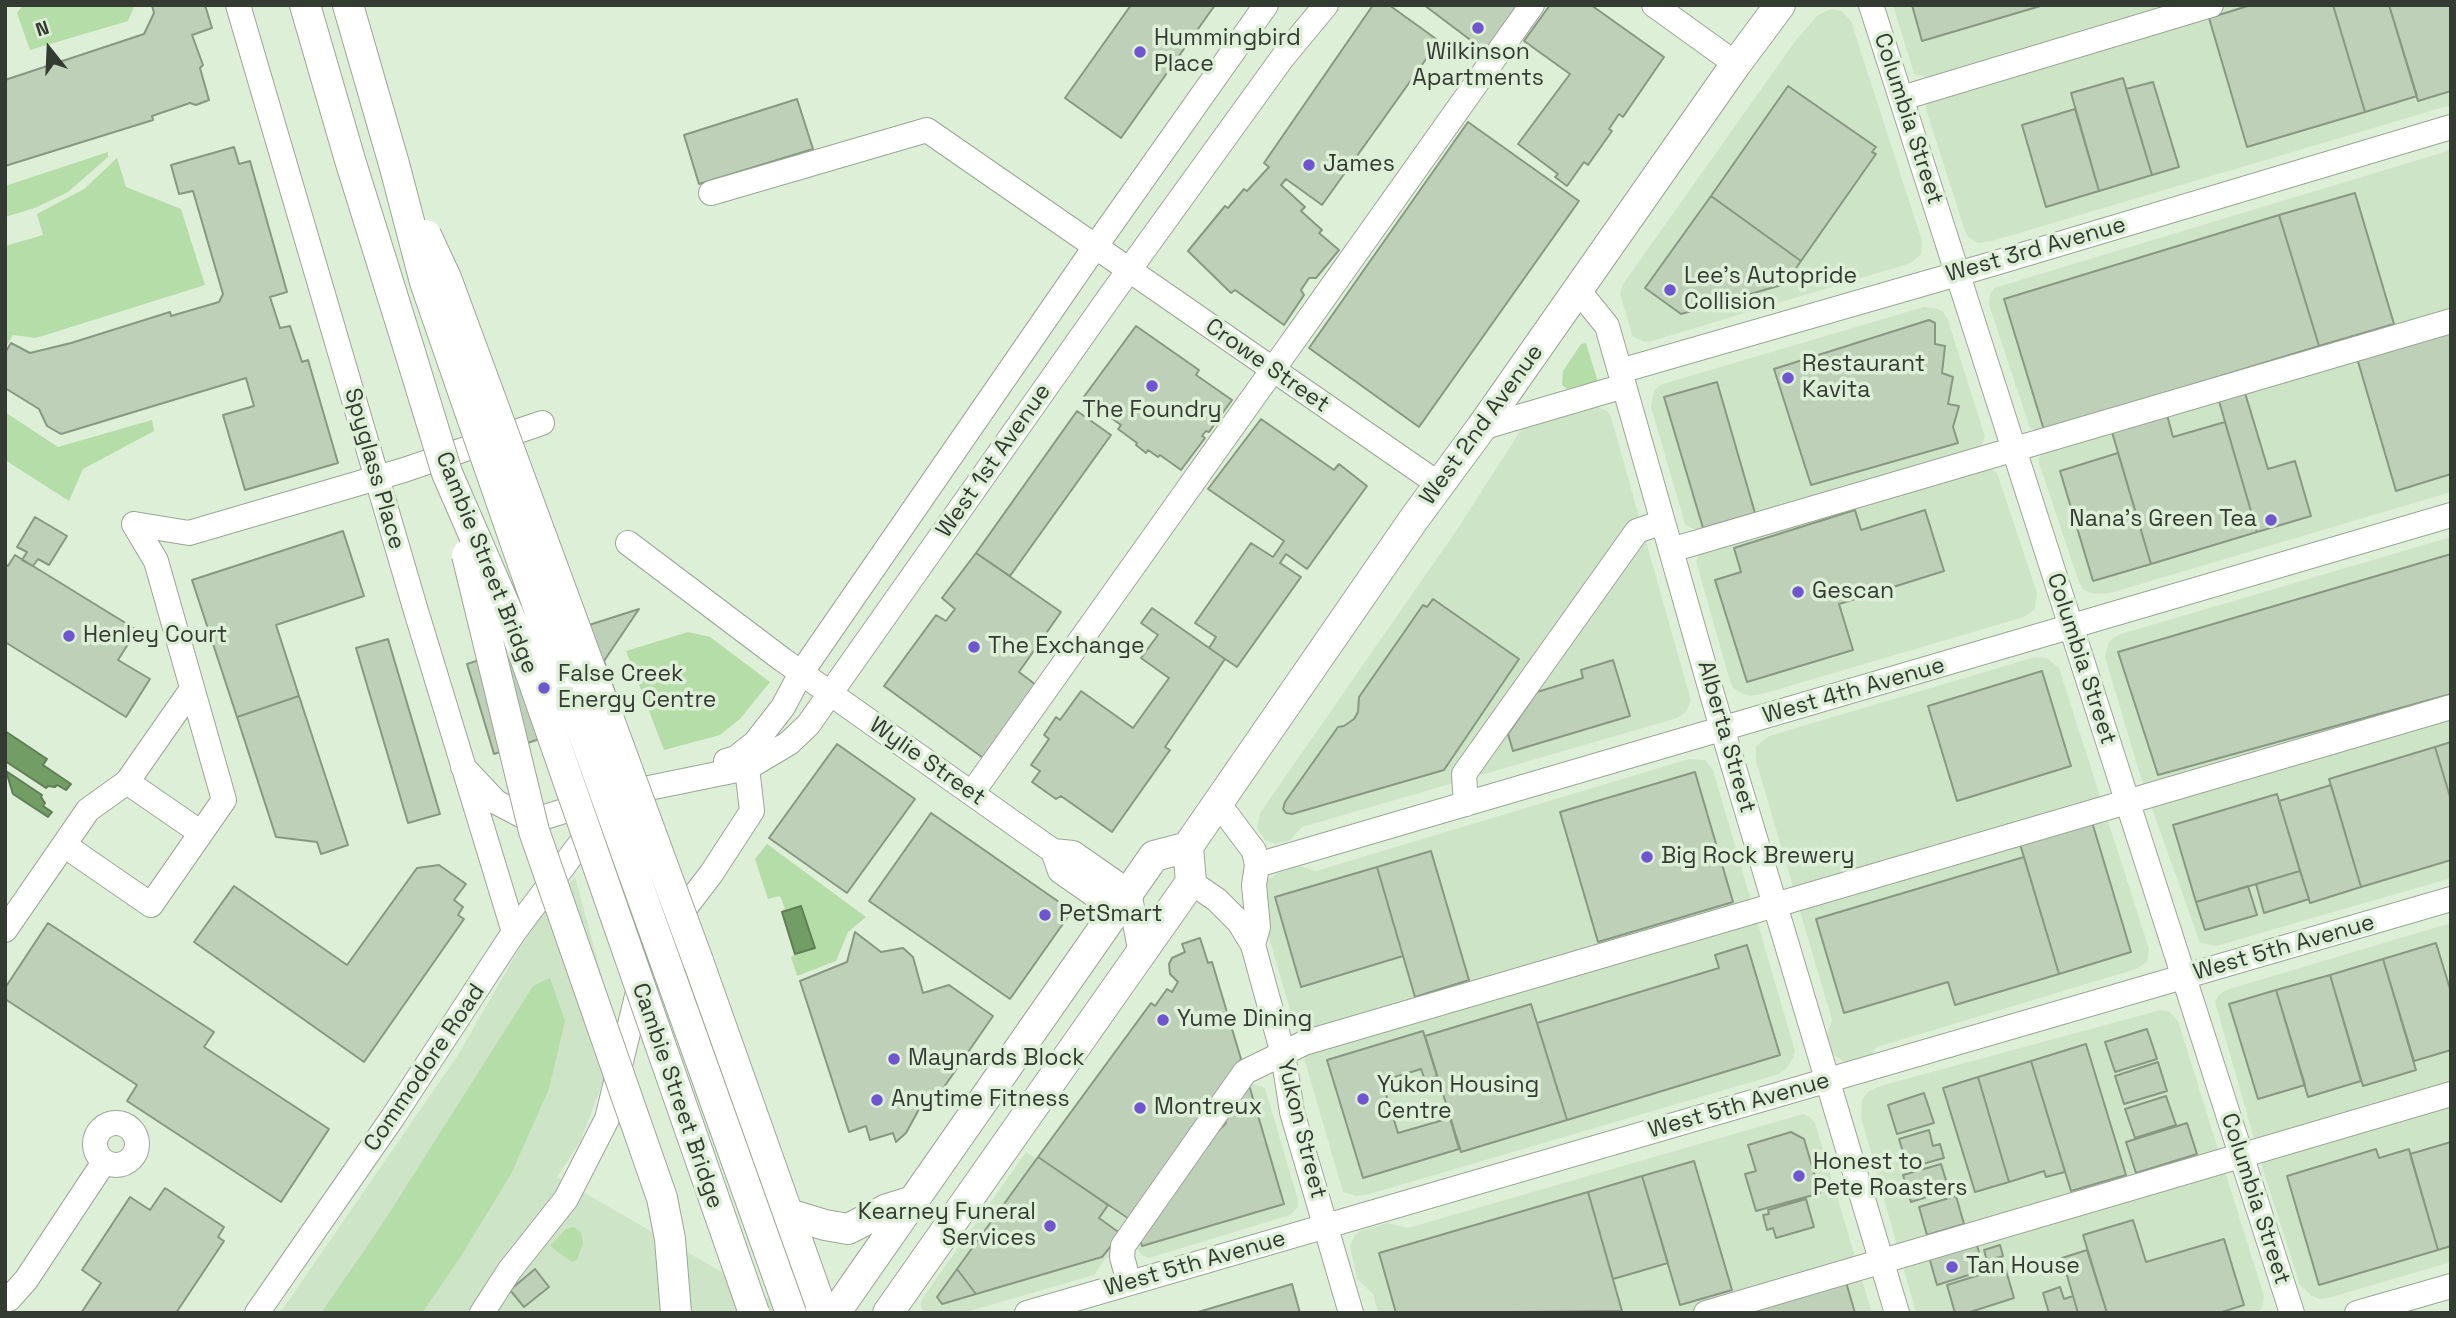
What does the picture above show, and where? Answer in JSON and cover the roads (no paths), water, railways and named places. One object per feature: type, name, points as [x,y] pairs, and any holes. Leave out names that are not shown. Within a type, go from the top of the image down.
[{"type":"main road","name":"Cambie Street Bridge","points":[[305,5],[447,473],[517,634],[754,1313]]},
{"type":"main road","name":"Cambie Street Bridge","points":[[348,5],[425,282],[791,1313]]},
{"type":"main road","name":"West 2nd Avenue","points":[[1188,847],[1414,519],[1780,5]]},
{"type":"main road","points":[[394,164],[446,278],[698,961],[823,1313]]},
{"type":"main road","points":[[447,473],[534,831],[662,1198],[670,1239],[676,1313]]},
{"type":"main road","points":[[835,1313],[1154,856],[1188,847],[1191,882],[900,1308]]},
{"type":"main road","points":[[786,1205],[825,1225],[848,1229],[887,1209],[910,1202]]},
{"type":"street","name":"Spyglass Place","points":[[238,5],[514,932]]},
{"type":"street","name":"West 1st Avenue","points":[[755,743],[783,707],[801,673],[1095,247],[1266,5]]},
{"type":"street","name":"West 1st Avenue","points":[[595,824],[604,813],[639,790],[747,768],[789,743],[808,725],[1129,271],[1283,57],[1326,5]]},
{"type":"street","points":[[972,793],[1531,5]]},
{"type":"street","points":[[1654,5],[1736,64]]},
{"type":"street","name":"Columbia Street","points":[[1871,5],[2292,1313]]},
{"type":"street","points":[[1902,98],[2211,5]]},
{"type":"street","name":"West 3rd Avenue","points":[[1481,428],[1622,379],[1958,274],[2451,127]]},
{"type":"street","name":"Crowe Street","points":[[711,193],[927,130],[1440,485]]},
{"type":"street","name":"Alberta Street","points":[[1578,290],[1607,326],[1723,729],[1897,1313]]},
{"type":"street","points":[[1671,550],[2451,321]]},
{"type":"street","points":[[64,845],[151,905],[224,800],[156,561],[134,524],[189,533],[377,478],[542,423]]},
{"type":"street","name":"West 4th Avenue","points":[[1257,864],[2451,515]]},
{"type":"street","points":[[1466,804],[1464,774],[1637,531],[1663,522]]},
{"type":"street","name":"Wylie Street","points":[[628,543],[801,673],[1053,851],[1073,853],[1123,901]]},
{"type":"street","points":[[5,930],[88,810],[127,782],[192,689]]},
{"type":"street","points":[[1129,1283],[1122,1257],[1124,1246],[1245,1072],[1304,1044],[2451,707]]},
{"type":"street","points":[[463,767],[496,802],[532,821],[588,805],[626,780],[703,768],[736,758],[755,743]]},
{"type":"street","points":[[482,1313],[509,1271],[566,1199],[607,1119],[646,959],[711,874],[752,811],[747,768],[755,743]]},
{"type":"street","points":[[127,782],[201,833]]},
{"type":"street","name":"Yukon Street","points":[[1218,803],[1250,842],[1257,864],[1254,885],[1258,927],[1253,945]]},
{"type":"street","name":"Commodore Road","points":[[257,1313],[393,1117],[514,932],[595,824]]},
{"type":"street","name":"Yukon Street","points":[[1191,882],[1217,900],[1239,922],[1253,945],[1283,1054],[1292,1112],[1351,1313]]},
{"type":"street","name":"West 5th Avenue","points":[[1027,1313],[2451,899]]},
{"type":"street","points":[[1123,901],[1141,954]]},
{"type":"street","points":[[1706,1313],[2451,1094]]},
{"type":"street","points":[[9,1299],[26,1280],[104,1162]]},
{"type":"street","points":[[2357,1313],[2451,1286]]},
{"type":"place","name":"Wilkinson Apartments","points":[[1478,28]]},
{"type":"place","name":"Hummingbird Place","points":[[1140,52]]},
{"type":"place","name":"James","points":[[1309,165]]},
{"type":"place","name":"Lee’s Autopride Collision","points":[[1670,290]]},
{"type":"place","name":"Restaurant Kavita","points":[[1788,378]]},
{"type":"place","name":"The Foundry","points":[[1152,386]]},
{"type":"place","name":"Nana's Green Tea","points":[[2271,520]]},
{"type":"place","name":"Gescan","points":[[1798,592]]},
{"type":"place","name":"Henley Court","points":[[69,636]]},
{"type":"place","name":"The Exchange","points":[[974,647]]},
{"type":"place","name":"False Creek Energy Centre","points":[[544,688]]},
{"type":"place","name":"Big Rock Brewery","points":[[1647,857]]},
{"type":"place","name":"PetSmart","points":[[1045,915]]},
{"type":"place","name":"Yume Dining","points":[[1163,1020]]},
{"type":"place","name":"Maynards Block","points":[[894,1059]]},
{"type":"place","name":"Yukon Housing Centre","points":[[1363,1099]]},
{"type":"place","name":"Anytime Fitness","points":[[877,1100]]},
{"type":"place","name":"Montreux","points":[[1140,1108]]},
{"type":"place","name":"Honest to Pete Roasters","points":[[1799,1176]]},
{"type":"place","name":"Kearney Funeral Services","points":[[1050,1226]]},
{"type":"place","name":"Tan House","points":[[1952,1267]]}]
